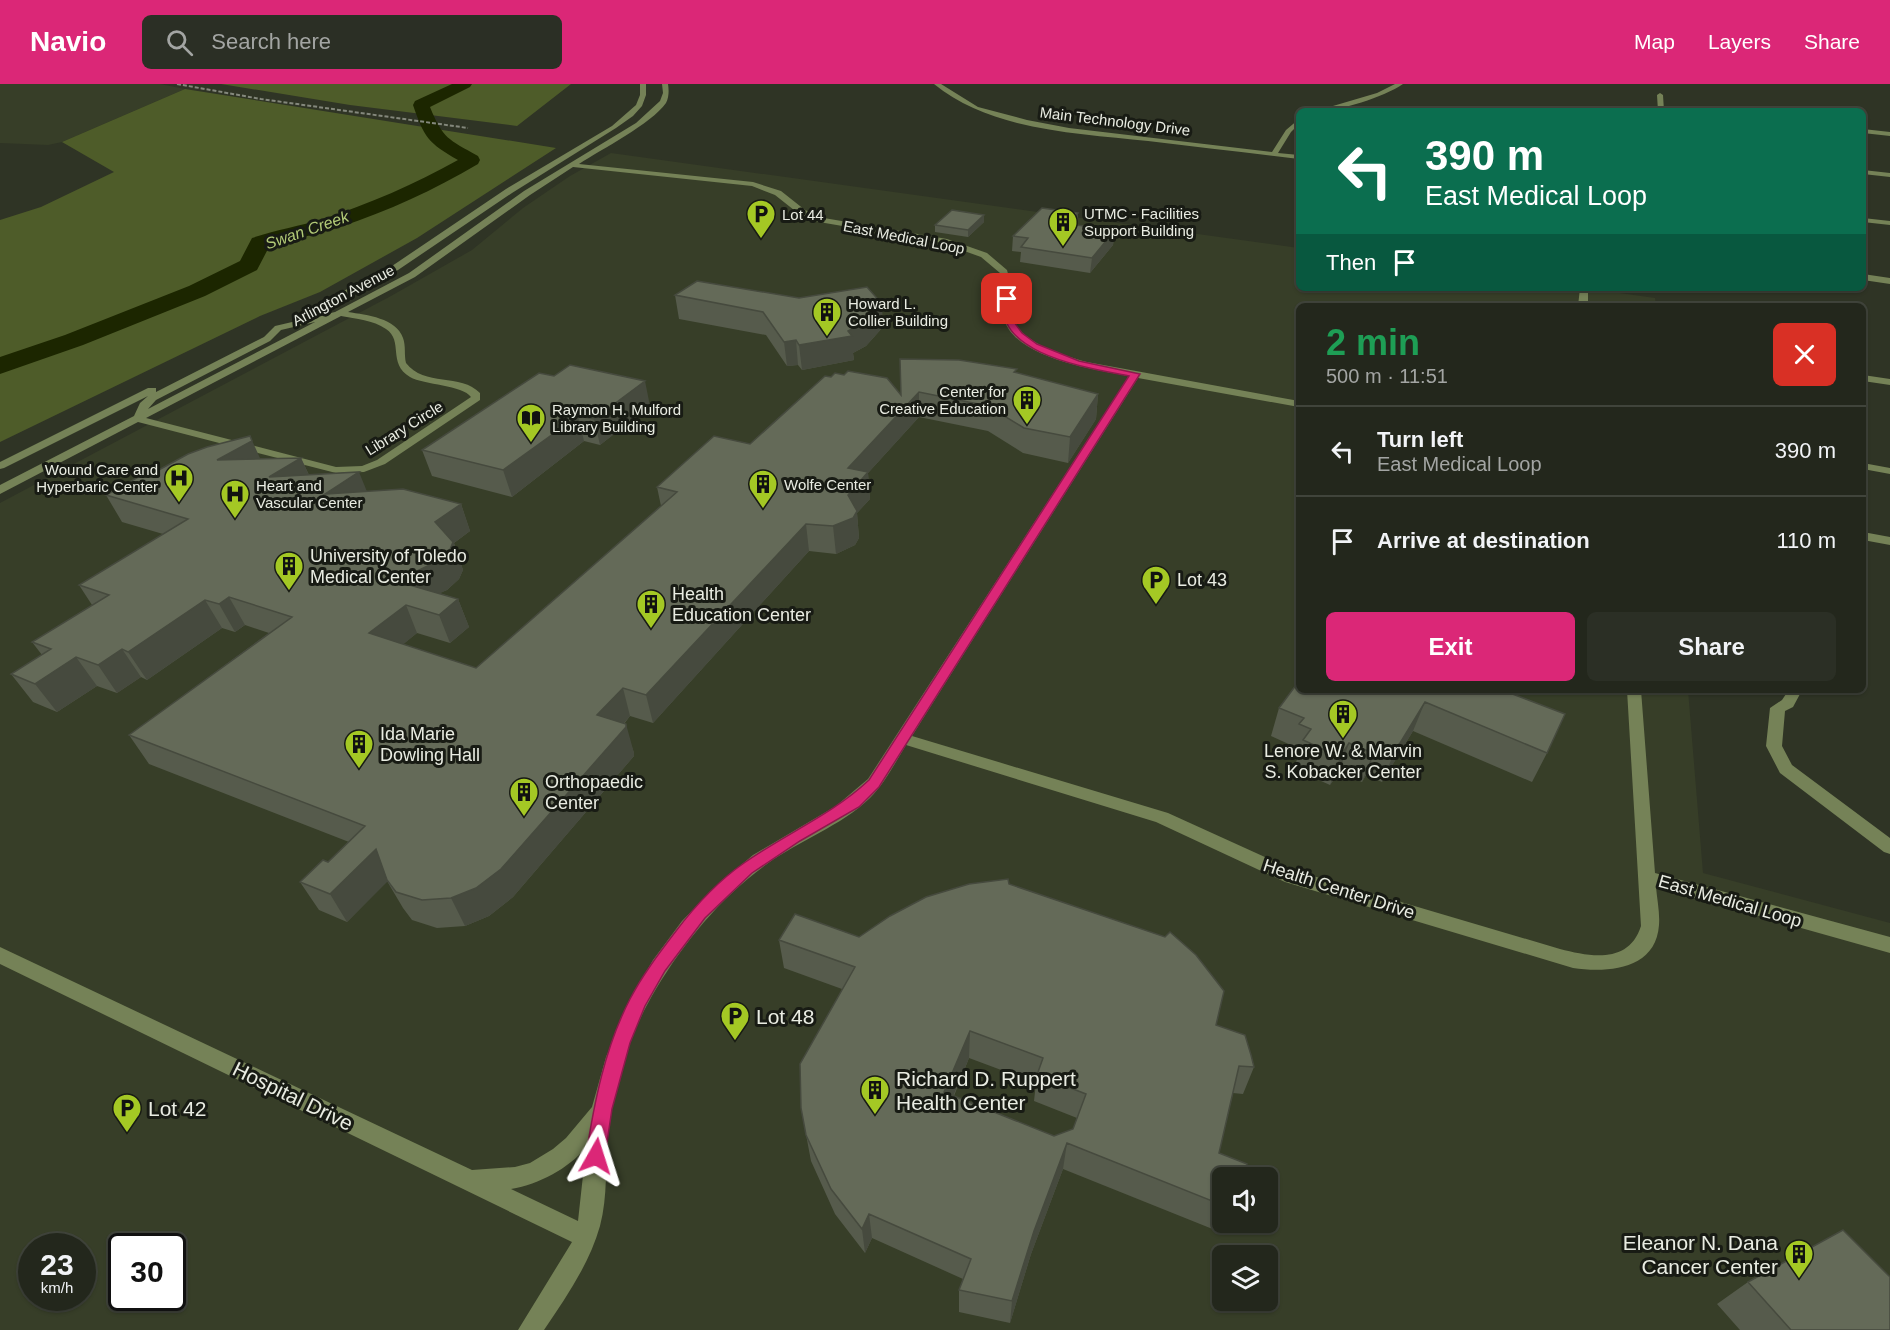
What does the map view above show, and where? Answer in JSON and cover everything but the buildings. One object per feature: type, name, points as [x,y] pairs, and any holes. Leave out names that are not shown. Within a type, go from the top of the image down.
[{"type":"street","points":[[572,165],[568,162],[571,158],[631,121],[631,116],[639,106],[643,95],[643,84]]},
{"type":"street","name":"Arlington Avenue","points":[[0,490],[412,275],[527,193],[638,124],[663,102],[665,84]]},
{"type":"street","name":"Main Technology Drive","points":[[937,84],[976,108],[1026,122],[1078,131],[1296,157]]},
{"type":"street","points":[[1329,108],[1379,94],[1400,84]]},
{"type":"street","points":[[1660,94],[1661,108]]},
{"type":"street","name":"Arlington Avenue","points":[[0,466],[395,268],[509,191],[631,116]]},
{"type":"street","points":[[1274,154],[1288,131],[1296,124]]},
{"type":"street","points":[[1866,131],[1890,134]]},
{"type":"street","name":"East Medical Loop","points":[[582,158],[702,177]]},
{"type":"street","name":"East Medical Loop","points":[[572,165],[743,182],[770,189],[782,195],[802,212],[826,221],[944,241],[980,252],[1004,272],[1008,318],[1023,339],[1039,349],[1068,360],[1296,403]]},
{"type":"street","points":[[1866,172],[1890,175]]},
{"type":"street","points":[[1866,220],[1890,223]]},
{"type":"street","points":[[1866,277],[1890,280]]},
{"type":"street","points":[[138,419],[144,405],[152,398],[267,339],[278,327],[341,314]]},
{"type":"street","name":"Library Circle","points":[[138,419],[336,470],[350,471],[364,469],[381,462],[476,398],[475,393],[470,389],[423,378],[407,369],[400,360],[399,340],[391,328],[377,322],[341,314]]},
{"type":"street","points":[[530,1330],[574,1261],[585,1236],[592,1205],[598,1131],[621,1043],[637,1003],[659,966],[685,930],[712,900],[747,869],[779,846],[837,814],[862,797],[888,765],[1135,374]]},
{"type":"street","points":[[1866,378],[1890,382]]},
{"type":"street","points":[[1866,467],[1890,471]]},
{"type":"street","points":[[1866,537],[1890,541]]},
{"type":"street","name":"East Medical Loop","points":[[1634,693],[1648,878],[1890,945]]},
{"type":"street","points":[[1793,693],[1788,703],[1778,708],[1774,746],[1786,769],[1890,847]]},
{"type":"street","name":"Health Center Drive","points":[[904,739],[1162,817],[1291,877],[1582,963],[1607,964],[1624,959],[1646,942],[1650,926],[1648,878]]},
{"type":"street","name":"Hospital Drive","points":[[0,955],[585,1236]]},
{"type":"street","points":[[469,1180],[517,1179],[550,1164],[570,1151],[603,1109]]},
{"type":"shaded area","points":[[0,84],[160,84],[185,89],[62,142],[48,145],[0,143]]},
{"type":"shaded area","points":[[611,153],[1296,248],[1296,291],[1605,291],[1655,298],[1656,303],[1296,303],[1296,693],[1688,693],[1703,873],[1890,923],[1890,1330],[0,1330],[0,503],[391,296],[472,250],[523,208],[570,176]]},
{"type":"green space","points":[[221,84],[571,84],[517,126],[350,105]]},
{"type":"green space","points":[[185,89],[556,148],[417,238],[320,292],[260,316],[0,442],[0,220],[41,207],[114,172],[62,142]]},
{"type":"waterway","name":"Swan Creek","points":[[0,366],[74,340],[197,291],[249,265],[260,243],[332,223],[368,210],[421,187],[471,160],[445,145],[431,132],[421,105],[464,84]]},
{"type":"railway","points":[[177,84],[261,99],[468,128]]},
{"type":"place","name":"Lot 44","points":[[761,240]]},
{"type":"place","name":"UTMC - Facilities Support Building","points":[[1063,248]]},
{"type":"place","name":"Howard L. Collier Building","points":[[827,338]]},
{"type":"place","name":"Center for Creative Education","points":[[1027,426]]},
{"type":"place","name":"Raymon H. Mulford Library Building","points":[[531,444]]},
{"type":"place","name":"Wound Care and Hyperbaric Center","points":[[179,504]]},
{"type":"place","name":"Wolfe Center","points":[[763,510]]},
{"type":"place","name":"Heart and Vascular Center","points":[[235,520]]},
{"type":"place","name":"University of Toledo Medical Center","points":[[289,592]]},
{"type":"place","name":"Lot 43","points":[[1156,606]]},
{"type":"place","name":"Health Education Center","points":[[651,630]]},
{"type":"place","name":"Lenore W. & Marvin S. Kobacker Center","points":[[1343,740]]},
{"type":"place","name":"Ida Marie Dowling Hall","points":[[359,770]]},
{"type":"place","name":"Orthopaedic Center","points":[[524,818]]},
{"type":"place","name":"Lot 48","points":[[735,1042]]},
{"type":"place","name":"Richard D. Ruppert Health Center","points":[[875,1116]]},
{"type":"place","name":"Lot 42","points":[[127,1134]]},
{"type":"place","name":"Eleanor N. Dana Cancer Center","points":[[1799,1280]]},
{"type":"route","points":[[596,1156],[598,1131],[621,1043],[637,1003],[659,966],[699,913],[747,869],[794,837],[854,803],[874,783],[888,765],[1135,374],[1077,363],[1034,346],[1023,339],[1010,323],[1007,299]]}]
